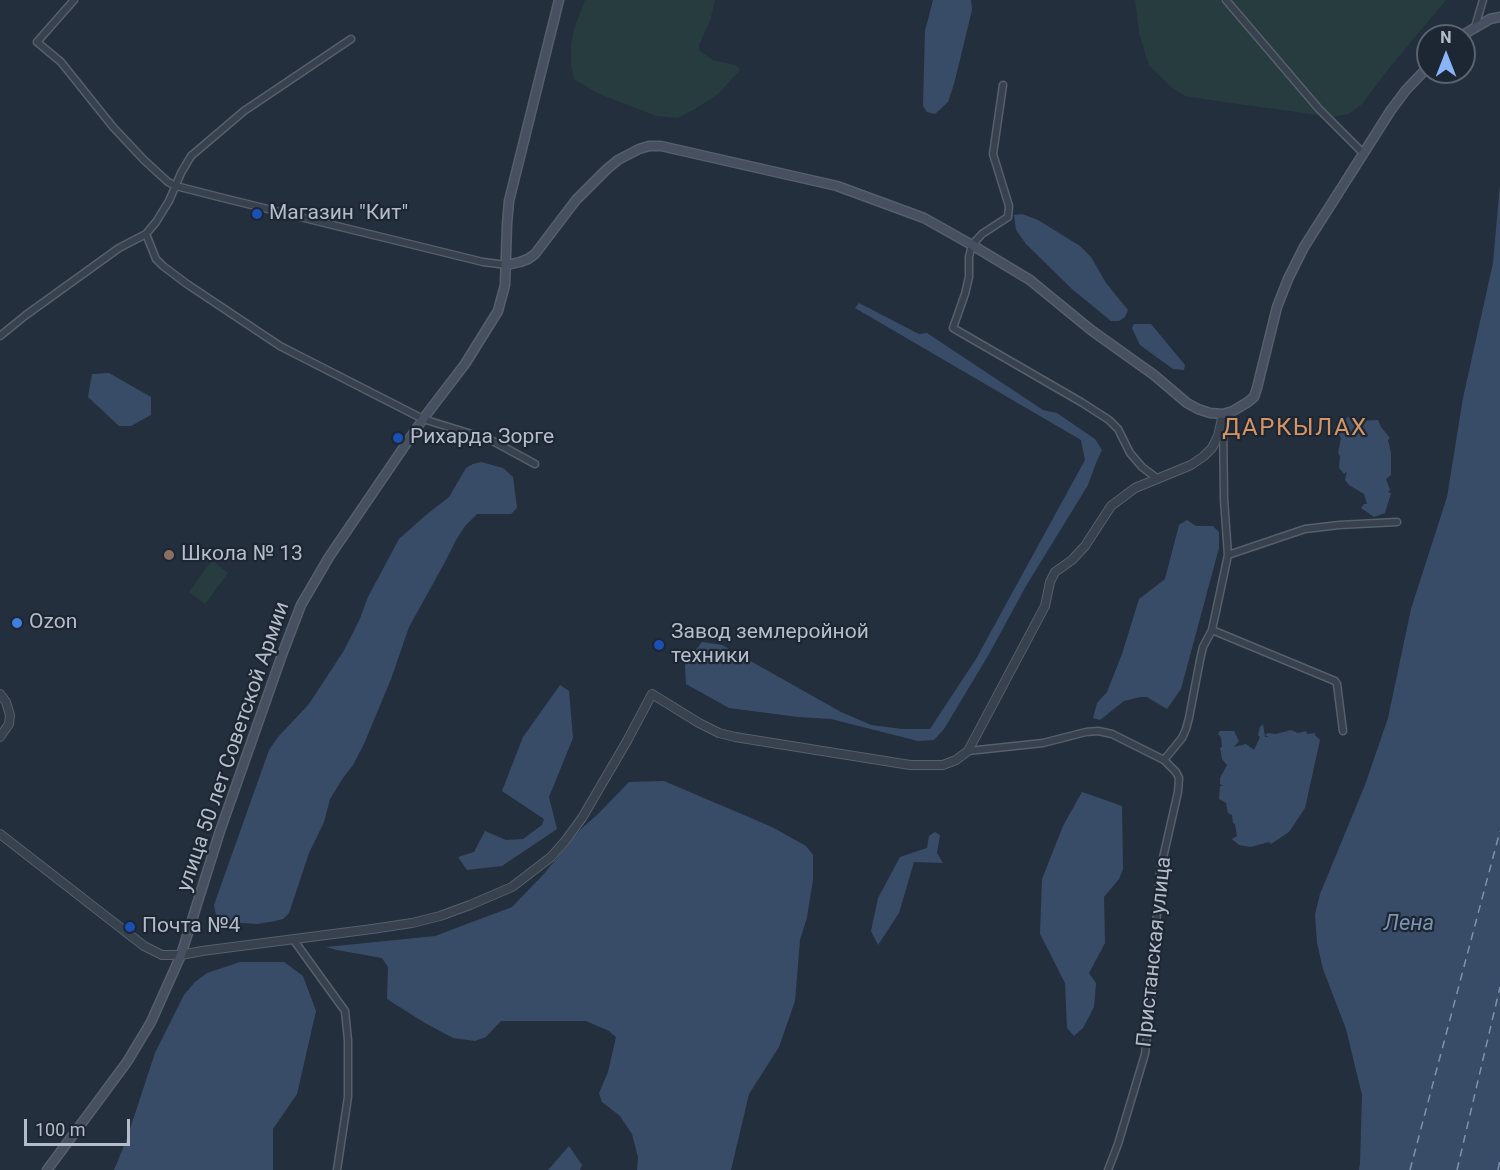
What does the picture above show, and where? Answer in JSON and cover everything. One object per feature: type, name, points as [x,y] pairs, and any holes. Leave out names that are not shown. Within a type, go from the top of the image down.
[{"type":"main road","name":"улица 50 лет Советской Армии","points":[[47,1170],[127,1062],[151,1022],[181,956],[224,820],[301,605],[329,556],[423,419],[465,364],[498,311],[506,285],[509,201],[559,0]]},
{"type":"main road","points":[[1476,26],[1490,19],[1500,17]]},
{"type":"main road","points":[[507,264],[520,262],[535,254],[576,200],[607,169],[639,149],[661,146],[837,186],[924,218],[1030,280],[1187,403],[1210,413],[1223,414],[1233,411],[1254,397],[1273,320],[1288,279],[1304,247],[1363,153],[1406,90],[1416,80]]},
{"type":"street","points":[[74,0],[37,42],[61,62],[113,126],[168,182],[176,186],[483,262],[507,264]]},
{"type":"street","points":[[1226,0],[1319,109],[1363,153]]},
{"type":"street","points":[[1476,24],[1483,0]]},
{"type":"street","points":[[0,336],[119,248],[146,234],[169,201],[185,163],[191,156],[231,121],[351,39]]},
{"type":"street","points":[[1002,85],[993,154],[1008,206],[1008,217],[981,234],[972,245],[965,294],[952,328],[1109,420],[1118,429],[1130,453],[1142,467],[1158,479]]},
{"type":"street","points":[[146,234],[156,259],[163,266],[280,346],[423,419],[491,440],[535,464]]},
{"type":"street","points":[[0,834],[144,946],[162,955],[181,956],[201,951],[412,922],[440,916],[512,887],[551,856],[582,818],[652,694],[699,723],[719,733],[735,737],[910,765],[943,765],[956,760],[968,751],[1045,606],[1050,582],[1055,572],[1072,560],[1085,546],[1112,506],[1135,488],[1191,465],[1204,456],[1212,448],[1218,436],[1223,414]]},
{"type":"street","points":[[968,751],[1043,743],[1098,731],[1112,734],[1164,760],[1182,738],[1189,718],[1201,654],[1212,630],[1228,555],[1224,498],[1223,414]]},
{"type":"street","points":[[1228,555],[1305,529],[1397,522]]},
{"type":"street","points":[[1212,630],[1335,681],[1343,731]]},
{"type":"street","points":[[0,694],[6,702],[10,715],[9,724],[0,737]]},
{"type":"street","name":"Пристанская улица","points":[[1108,1170],[1145,1054],[1160,871],[1179,784],[1176,772],[1164,760]]},
{"type":"street","points":[[293,939],[345,1011],[348,1040],[348,1097],[337,1170]]},
{"type":"green space","points":[[585,0],[715,0],[699,50],[713,60],[736,65],[740,70],[718,94],[677,118],[656,116],[597,93],[574,79],[571,64],[574,29]]},
{"type":"green space","points":[[1135,0],[1446,0],[1426,24],[1416,24],[1416,36],[1362,104],[1349,114],[1332,117],[1185,96],[1171,87],[1149,66],[1139,33]]},
{"type":"green space","points":[[212,560],[228,573],[205,604],[189,592]]},
{"type":"water","points":[[933,0],[971,0],[972,10],[948,102],[935,114],[927,112],[923,106],[925,31]]},
{"type":"water","name":"Лена","points":[[1500,184],[1500,1170],[1359,1170],[1362,1095],[1346,1029],[1323,969],[1317,943],[1315,914],[1320,894],[1365,785],[1388,718],[1411,609],[1447,497],[1463,398],[1493,263]]},
{"type":"water","points":[[1022,214],[1038,220],[1080,246],[1091,257],[1106,283],[1128,310],[1125,317],[1119,321],[1111,321],[1072,289],[1026,244],[1016,230],[1014,215]]},
{"type":"water","points":[[859,303],[919,334],[927,333],[1043,410],[1057,413],[1095,439],[1102,450],[1088,485],[1026,586],[944,729],[934,740],[918,741],[831,719],[729,708],[686,684],[685,664],[702,642],[722,645],[841,712],[871,725],[902,729],[930,729],[976,659],[1085,460],[1081,440],[855,308]]},
{"type":"water","points":[[1134,324],[1151,324],[1185,365],[1184,370],[1173,369],[1140,345],[1132,328]]},
{"type":"water","points":[[109,373],[151,397],[151,415],[131,426],[119,426],[88,397],[92,374]]},
{"type":"water","points":[[1348,417],[1356,421],[1378,420],[1390,438],[1388,440],[1391,453],[1391,475],[1386,479],[1390,490],[1388,492],[1391,493],[1385,513],[1374,517],[1361,508],[1367,504],[1364,494],[1349,485],[1345,480],[1347,471],[1344,474],[1339,468],[1338,453],[1341,438],[1334,427]]},
{"type":"water","points":[[481,462],[503,468],[513,477],[517,508],[511,514],[477,514],[456,540],[409,627],[391,679],[364,744],[330,799],[324,822],[309,853],[289,913],[283,919],[257,924],[224,922],[216,915],[214,905],[269,750],[309,704],[343,652],[368,597],[399,539],[449,497],[466,468]]},
{"type":"water","points":[[1187,520],[1196,526],[1213,526],[1219,532],[1219,548],[1181,689],[1167,709],[1147,697],[1140,697],[1124,701],[1100,720],[1093,718],[1097,703],[1107,692],[1122,654],[1139,599],[1165,579],[1179,525]]},
{"type":"water","points":[[560,685],[569,691],[573,738],[549,797],[557,829],[502,866],[467,870],[458,857],[474,852],[485,831],[506,840],[523,839],[542,825],[544,819],[502,791],[523,737]]},
{"type":"water","points":[[1263,724],[1265,737],[1269,737],[1265,735],[1268,733],[1276,734],[1291,730],[1298,733],[1306,731],[1307,734],[1315,733],[1320,740],[1305,808],[1289,832],[1271,844],[1269,842],[1250,847],[1239,845],[1232,839],[1237,836],[1235,824],[1232,815],[1228,813],[1226,803],[1219,799],[1220,786],[1223,786],[1220,784],[1220,778],[1227,765],[1222,759],[1221,737],[1218,734],[1220,731],[1234,731],[1239,741],[1234,747],[1246,744],[1254,750],[1260,737],[1258,735],[1260,727]]},
{"type":"water","points":[[664,781],[772,827],[806,846],[813,855],[813,880],[807,917],[800,940],[795,1001],[779,1047],[749,1094],[731,1170],[637,1170],[638,1157],[632,1134],[620,1116],[602,1102],[599,1093],[608,1072],[616,1037],[609,1031],[586,1021],[501,1021],[486,1037],[475,1041],[453,1038],[387,999],[388,967],[382,958],[326,947],[435,936],[512,907],[543,875],[581,829],[629,782]]},
{"type":"water","points":[[1082,792],[1122,806],[1123,869],[1119,879],[1104,897],[1105,943],[1089,973],[1096,983],[1094,1007],[1083,1028],[1074,1036],[1067,1028],[1065,983],[1040,934],[1042,879],[1063,826]]},
{"type":"water","points":[[935,832],[940,835],[937,853],[943,863],[914,862],[899,913],[878,945],[871,931],[878,898],[900,857],[927,848],[929,836]]},
{"type":"water","points":[[240,962],[284,962],[303,976],[316,1011],[297,1094],[273,1129],[273,1170],[114,1170],[155,1053],[184,995],[207,973]]},
{"type":"water","points":[[569,1146],[582,1165],[580,1170],[548,1170]]},
{"type":"ferry route","points":[[1410,1170],[1500,831]]},
{"type":"ferry route","points":[[1457,1170],[1500,987]]},
{"type":"ferry route","points":[[1498,1170],[1500,1160]]},
{"type":"place","name":"Магазин \"Кит\"","points":[[257,214]]},
{"type":"place","name":"Рихарда Зорге","points":[[398,438]]},
{"type":"place","name":"Школа № 13","points":[[169,555]]},
{"type":"place","name":"Ozon","points":[[17,623]]},
{"type":"place","name":"Завод землеройной техники","points":[[659,645]]},
{"type":"place","name":"Почта №4","points":[[130,927]]},
{"type":"district","name":"ДАРКЫЛАХ","points":[[1295,429]]}]
